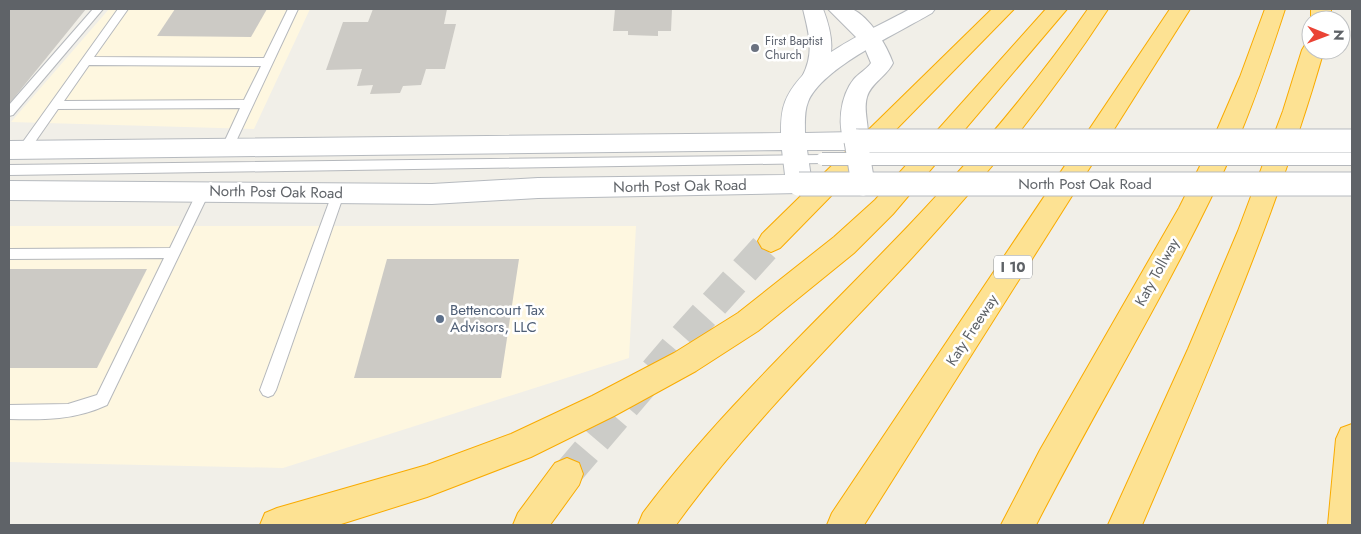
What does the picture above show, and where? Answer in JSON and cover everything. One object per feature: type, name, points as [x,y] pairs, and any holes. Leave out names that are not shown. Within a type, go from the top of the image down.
[{"type":"highway","points":[[771,241],[1004,9]]},
{"type":"highway","points":[[277,525],[427,481],[520,446],[603,406],[684,362],[748,322],[844,245],[884,207],[1057,9]]},
{"type":"highway","points":[[655,525],[714,449],[940,211],[1015,126],[1073,48],[1098,9]]},
{"type":"highway","name":"Katy Freeway","points":[[844,525],[1180,9]]},
{"type":"highway","name":"Katy Tollway","points":[[1018,525],[1050,462],[1193,209],[1260,58],[1275,9]]},
{"type":"highway","points":[[1125,525],[1205,342],[1259,212],[1297,109],[1310,60]]},
{"type":"highway","points":[[1345,525],[1352,439]]},
{"type":"highway","points":[[530,525],[567,474]]},
{"type":"main road","points":[[813,9],[823,51],[820,64],[813,77]]},
{"type":"main road","points":[[838,9],[861,27],[880,54],[882,64],[877,72],[863,84],[856,95],[852,142],[863,184]]},
{"type":"main road","points":[[798,184],[796,104],[805,85],[829,64],[924,9]]},
{"type":"main road","points":[[16,150],[227,148],[796,150],[852,142],[1352,140]]},
{"type":"main road","name":"North Post Oak Road","points":[[9,191],[432,194],[538,188],[798,184],[1352,184]]},
{"type":"lane","points":[[9,112],[98,9]]},
{"type":"lane","points":[[16,150],[57,105],[123,9]]},
{"type":"lane","points":[[227,148],[293,9]]},
{"type":"lane","points":[[88,61],[268,62]]},
{"type":"lane","points":[[57,105],[248,104]]},
{"type":"lane","points":[[9,170],[796,150],[822,158],[852,142],[1352,159]]},
{"type":"lane","points":[[9,412],[66,412],[86,408],[102,400],[204,191]]},
{"type":"lane","points":[[268,390],[338,194]]},
{"type":"lane","points":[[9,254],[174,253]]},
{"type":"shaded area","points":[[109,9],[310,9],[254,129],[11,122]]},
{"type":"shaded area","points":[[9,226],[636,226],[629,358],[283,468],[9,462]]},
{"type":"building","points":[[86,9],[9,104],[9,10]]},
{"type":"building","points":[[175,9],[267,9],[251,37],[157,36]]},
{"type":"building","points":[[373,9],[447,9],[444,24],[456,24],[445,69],[426,69],[421,85],[403,86],[400,93],[370,94],[373,85],[357,86],[362,69],[326,70],[343,22],[368,22]]},
{"type":"building","points":[[615,9],[672,9],[671,31],[658,31],[658,36],[628,35],[628,31],[613,31]]},
{"type":"building","name":"Bettencourt Tax Advisors, LLC","points":[[387,259],[519,259],[501,378],[354,378]]},
{"type":"building","points":[[9,269],[147,269],[97,368],[9,368]]},
{"type":"tunnel","points":[[567,474],[682,339],[771,241]]},
{"type":"place","name":"First Baptist Church","points":[[755,48]]},
{"type":"place","name":"Bettencourt Tax Advisors, LLC","points":[[440,319]]}]
